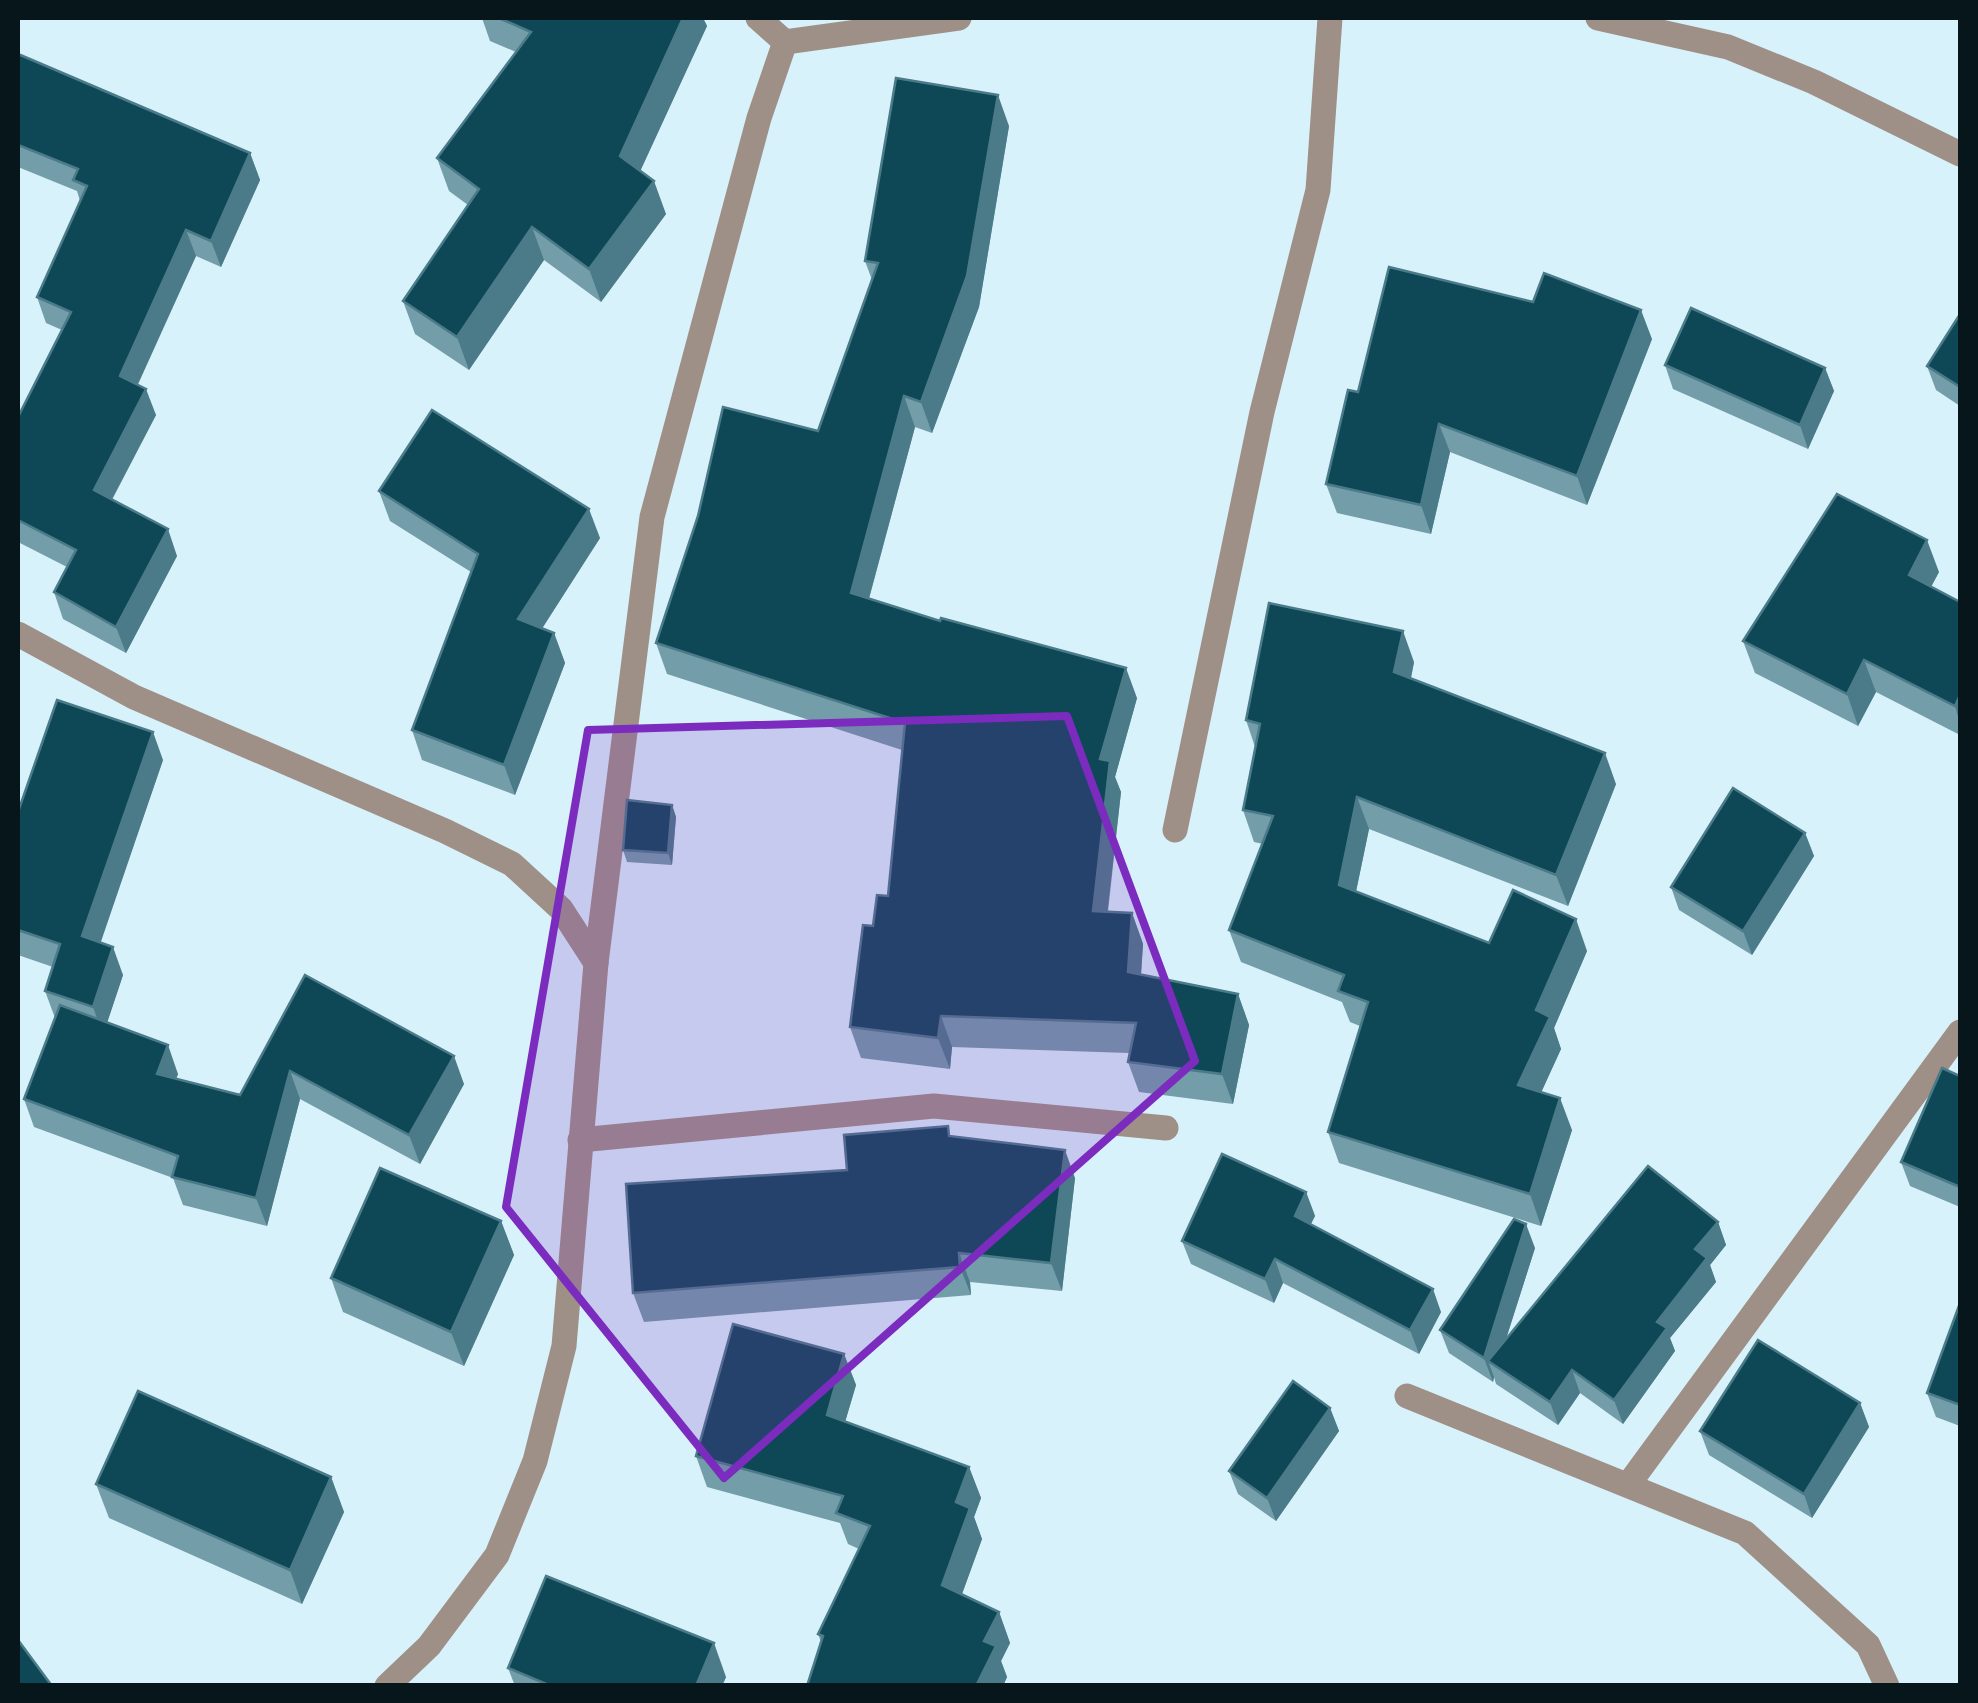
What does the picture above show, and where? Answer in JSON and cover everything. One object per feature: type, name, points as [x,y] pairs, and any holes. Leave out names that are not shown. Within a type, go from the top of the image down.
[{"type":"street","points":[[758,18],[785,42],[959,18]]},
{"type":"street","points":[[1176,830],[1262,412],[1318,190],[1330,18]]},
{"type":"street","points":[[1598,18],[1728,47],[1814,82],[1960,154]]},
{"type":"street","points":[[387,1686],[429,1646],[497,1556],[535,1461],[564,1346],[596,963],[652,518],[733,213],[785,42]]},
{"type":"street","points":[[18,634],[134,697],[445,831],[512,864],[560,910],[596,963]]},
{"type":"street","points":[[1628,1486],[1960,1032]]},
{"type":"street","points":[[580,1140],[934,1106],[1166,1128]]},
{"type":"street","points":[[1407,1396],[1745,1534],[1868,1645],[1887,1686]]},
{"type":"highlighted area","points":[[1067,716],[1195,1061],[724,1478],[506,1207],[588,730]]},
{"type":"building","points":[[499,18],[683,18],[620,156],[654,181],[589,269],[532,227],[457,337],[403,301],[479,189],[437,158],[531,32]]},
{"type":"building","points":[[18,54],[250,153],[211,241],[186,230],[120,376],[146,389],[94,490],[168,529],[116,627],[54,592],[76,550],[18,520],[18,417],[71,312],[37,297],[87,186],[73,180],[78,169],[18,145]]},
{"type":"building","points":[[896,78],[998,95],[967,276],[921,402],[904,396],[851,593],[940,621],[941,618],[1126,668],[1100,759],[1110,761],[1093,911],[1132,913],[1128,972],[1238,994],[1222,1074],[1128,1062],[1136,1023],[941,1016],[938,1038],[850,1027],[863,925],[873,926],[877,895],[888,896],[905,723],[656,643],[698,516],[723,407],[818,431],[878,263],[865,261]]},
{"type":"building","points":[[1389,267],[1533,302],[1544,273],[1641,310],[1577,476],[1439,424],[1421,505],[1326,484],[1348,390],[1358,392]]},
{"type":"building","points":[[1691,308],[1825,368],[1800,425],[1665,365]]},
{"type":"building","points":[[1960,314],[1960,387],[1927,366]]},
{"type":"building","points":[[432,410],[589,509],[518,619],[554,633],[504,765],[412,730],[478,554],[379,491]]},
{"type":"building","points":[[1837,494],[1927,540],[1909,575],[1960,602],[1960,695],[1955,706],[1864,660],[1847,694],[1743,641]]},
{"type":"building","points":[[1269,603],[1403,631],[1394,672],[1605,753],[1556,875],[1357,797],[1339,885],[1489,943],[1513,890],[1576,919],[1536,1010],[1550,1017],[1518,1085],[1560,1098],[1530,1194],[1328,1132],[1368,1002],[1338,991],[1344,975],[1229,930],[1273,816],[1243,810],[1260,724],[1246,720]]},
{"type":"building","points":[[57,700],[153,732],[82,936],[113,947],[93,1007],[45,991],[60,944],[18,930],[18,812]]},
{"type":"building","points":[[1733,788],[1805,833],[1743,931],[1671,887]]},
{"type":"building","points":[[627,800],[672,805],[668,853],[623,850]]},
{"type":"building","points":[[305,975],[454,1056],[409,1135],[290,1071],[256,1198],[172,1177],[178,1156],[24,1099],[60,1005],[168,1045],[157,1074],[240,1095]]},
{"type":"building","points":[[1942,1068],[1960,1076],[1960,1187],[1901,1162]]},
{"type":"building","points":[[948,1126],[949,1136],[1065,1150],[1051,1263],[959,1253],[960,1267],[633,1293],[626,1184],[847,1170],[844,1135]]},
{"type":"building","points":[[1222,1154],[1306,1192],[1295,1216],[1433,1289],[1410,1330],[1275,1259],[1265,1279],[1182,1241]]},
{"type":"building","points":[[1648,1166],[1718,1222],[1695,1249],[1707,1258],[1657,1322],[1667,1328],[1614,1400],[1572,1370],[1550,1402],[1488,1361]]},
{"type":"building","points":[[380,1168],[501,1221],[451,1332],[331,1278]]},
{"type":"building","points":[[1514,1219],[1526,1224],[1484,1358],[1440,1330]]},
{"type":"building","points":[[1960,1303],[1960,1405],[1927,1393]]},
{"type":"building","points":[[733,1324],[844,1354],[827,1415],[969,1467],[956,1502],[970,1508],[942,1585],[999,1612],[984,1641],[996,1646],[976,1686],[807,1686],[823,1636],[818,1634],[870,1526],[836,1513],[843,1496],[696,1456]]},
{"type":"building","points":[[1758,1340],[1860,1403],[1804,1494],[1700,1431]]},
{"type":"building","points":[[1293,1381],[1330,1408],[1267,1498],[1229,1471]]},
{"type":"building","points":[[138,1391],[331,1477],[290,1570],[96,1484]]},
{"type":"building","points":[[546,1576],[714,1643],[696,1686],[551,1686],[508,1668]]},
{"type":"building","points":[[18,1640],[52,1686],[18,1686]]}]
